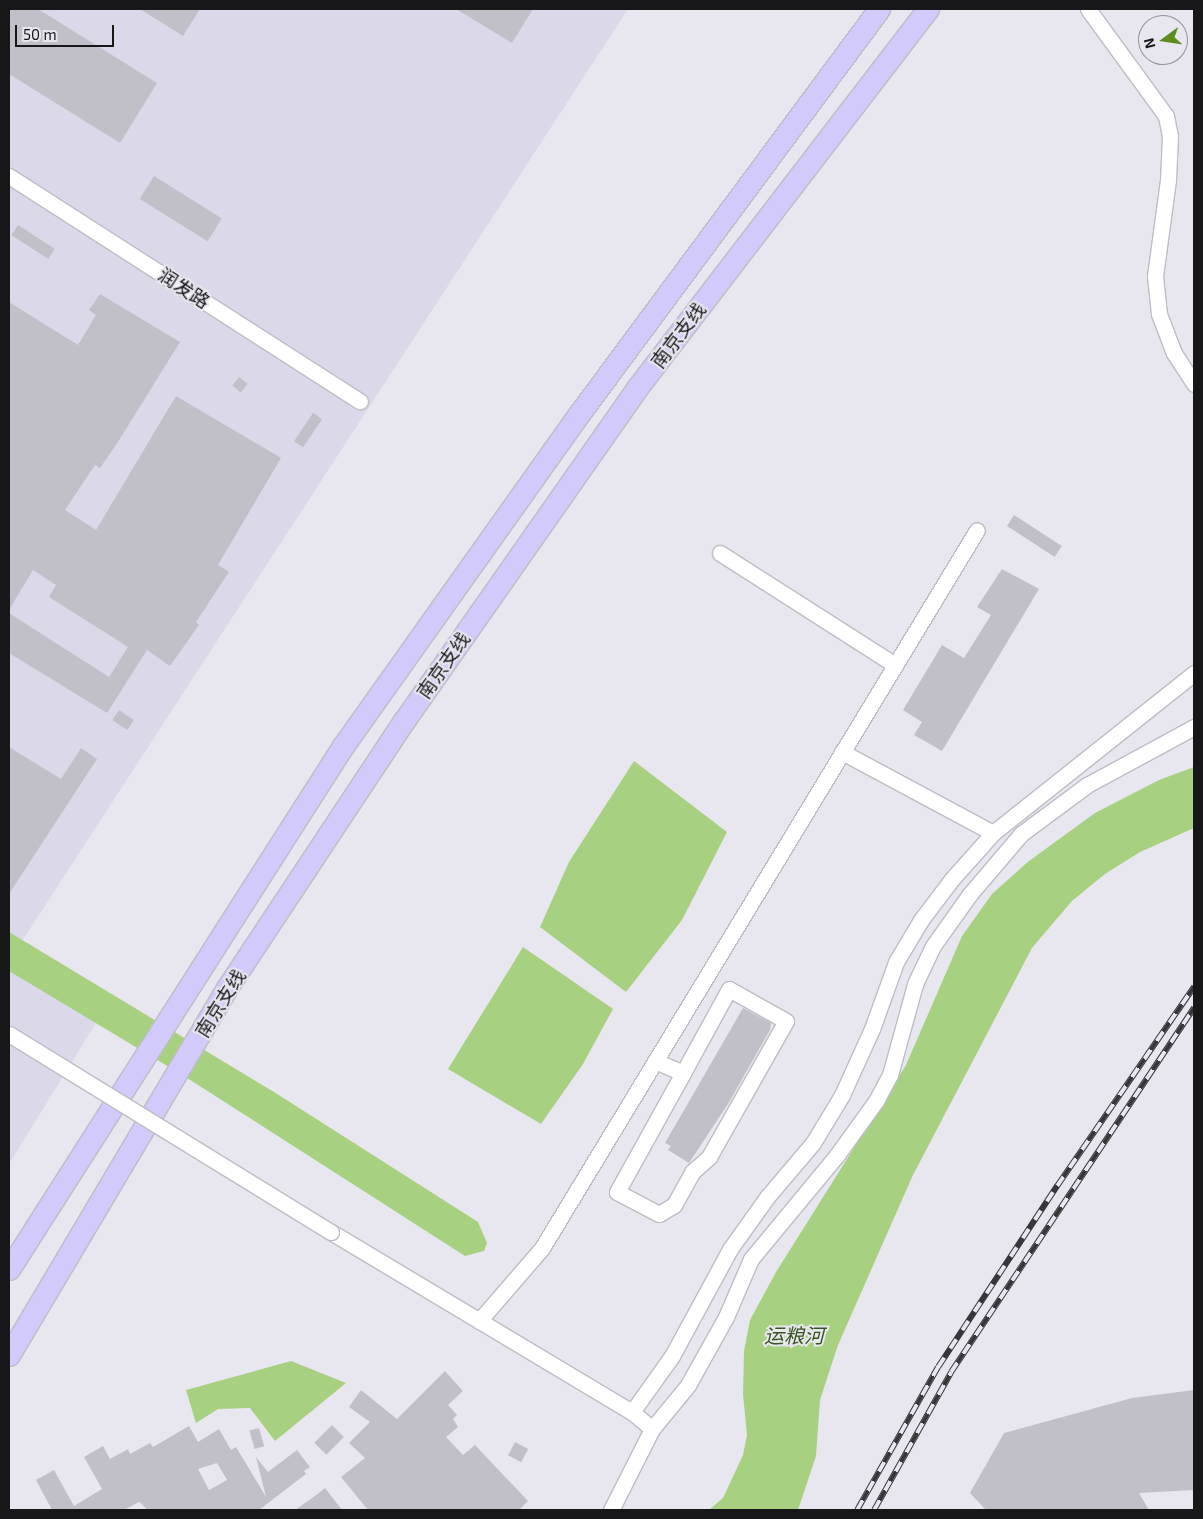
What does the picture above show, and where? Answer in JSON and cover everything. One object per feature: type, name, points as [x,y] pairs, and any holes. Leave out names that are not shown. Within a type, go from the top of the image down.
[{"type":"highway","name":"南京支线","points":[[9,1269],[343,746],[579,414],[879,9]]},
{"type":"highway","name":"南京支线","points":[[9,1356],[228,988],[404,721],[637,388],[928,9]]},
{"type":"street","points":[[1088,9],[1166,116],[1170,136],[1155,276],[1159,314],[1174,353],[1194,384]]},
{"type":"street","name":"润发路","points":[[9,176],[360,401]]},
{"type":"street","points":[[479,1321],[542,1248],[978,530]]},
{"type":"street","points":[[720,553],[895,665]]},
{"type":"street","points":[[632,1412],[672,1356],[730,1249],[768,1196],[814,1142],[842,1095],[872,1029],[896,962],[921,920],[952,879],[993,833],[1194,673]]},
{"type":"street","points":[[611,1510],[652,1429],[688,1385],[726,1317],[751,1259],[838,1155],[876,1101],[890,1075],[915,984],[934,946],[970,894],[1021,834],[1087,785],[1194,727]]},
{"type":"street","points":[[842,752],[993,833]]},
{"type":"street","points":[[729,989],[786,1021],[709,1157],[692,1172],[674,1205],[659,1214],[617,1192],[683,1073],[729,989]]},
{"type":"street","points":[[9,1034],[331,1232],[632,1412],[652,1429]]},
{"type":"street","points":[[655,1061],[683,1073]]},
{"type":"shaded area","points":[[9,9],[628,9],[9,961]]},
{"type":"shaded area","points":[[9,964],[96,1023],[9,1164]]},
{"type":"water","points":[[634,761],[727,832],[682,920],[626,992],[540,927],[569,862]]},
{"type":"water","name":"运粮河","points":[[1194,767],[1194,828],[1140,852],[1105,874],[1072,901],[1032,948],[913,1175],[838,1345],[820,1400],[816,1456],[798,1510],[709,1510],[723,1498],[743,1455],[747,1435],[743,1394],[744,1351],[750,1320],[776,1272],[906,1065],[962,936],[992,894],[1029,861],[1095,813],[1159,780]]},
{"type":"water","points":[[9,932],[274,1092],[478,1222],[487,1243],[484,1251],[465,1256],[184,1076],[9,971]]},
{"type":"water","points":[[523,947],[613,1009],[583,1064],[541,1124],[448,1069]]},
{"type":"water","points":[[291,1361],[346,1383],[275,1441],[250,1408],[218,1409],[196,1423],[186,1390]]},
{"type":"building","points":[[9,9],[38,9],[157,83],[120,143],[9,74]]},
{"type":"building","points":[[140,9],[200,9],[183,36]]},
{"type":"building","points":[[456,9],[533,9],[512,43]]},
{"type":"building","points":[[154,176],[222,218],[208,241],[140,199]]},
{"type":"building","points":[[18,225],[55,249],[48,259],[11,235]]},
{"type":"building","points":[[100,294],[180,342],[118,442],[100,468],[95,465],[65,510],[96,530],[176,396],[281,458],[218,565],[229,572],[196,622],[199,625],[170,666],[147,650],[107,713],[9,653],[9,613],[109,677],[128,647],[49,597],[56,585],[33,570],[9,610],[9,302],[78,345],[96,315],[89,310]]},
{"type":"building","points":[[239,377],[248,384],[241,392],[232,386]]},
{"type":"building","points":[[313,413],[322,419],[303,447],[294,441]]},
{"type":"building","points":[[1014,515],[1062,546],[1055,557],[1007,526]]},
{"type":"building","points":[[1002,569],[1039,589],[942,751],[914,735],[922,722],[903,710],[942,645],[964,658],[991,615],[977,607]]},
{"type":"building","points":[[119,710],[134,720],[127,730],[112,720]]},
{"type":"building","points":[[9,747],[61,779],[81,748],[97,759],[9,894]]},
{"type":"building","points":[[743,1008],[771,1023],[770,1030],[728,1104],[689,1163],[668,1150],[671,1146],[665,1143]]},
{"type":"building","points":[[445,1371],[463,1391],[448,1405],[457,1415],[453,1419],[458,1427],[446,1437],[463,1455],[475,1445],[528,1501],[519,1510],[368,1510],[341,1477],[365,1458],[349,1443],[370,1422],[349,1407],[361,1390],[397,1419]]},
{"type":"building","points":[[1194,1390],[1194,1490],[1139,1493],[1149,1510],[986,1510],[970,1493],[1004,1433],[1132,1398]]},
{"type":"building","points":[[332,1425],[344,1437],[326,1455],[314,1443]]},
{"type":"building","points":[[189,1426],[198,1442],[219,1429],[231,1450],[236,1447],[266,1497],[256,1457],[268,1472],[297,1450],[310,1467],[304,1471],[306,1474],[259,1510],[148,1510],[139,1502],[124,1510],[52,1510],[36,1480],[54,1470],[74,1506],[102,1489],[84,1457],[103,1446],[110,1459],[128,1449],[130,1454],[150,1443],[153,1447]],"holes":[[[217,1463],[227,1480],[209,1490],[198,1469]]]},
{"type":"building","points":[[259,1428],[264,1446],[255,1449],[249,1431]]},
{"type":"building","points":[[515,1442],[528,1449],[521,1462],[508,1455]]},
{"type":"building","points":[[325,1488],[342,1510],[295,1510],[315,1496]]},
{"type":"railway","points":[[857,1510],[938,1367],[1057,1186],[1194,987]]},
{"type":"railway","points":[[874,1510],[951,1372],[1194,1008]]}]
